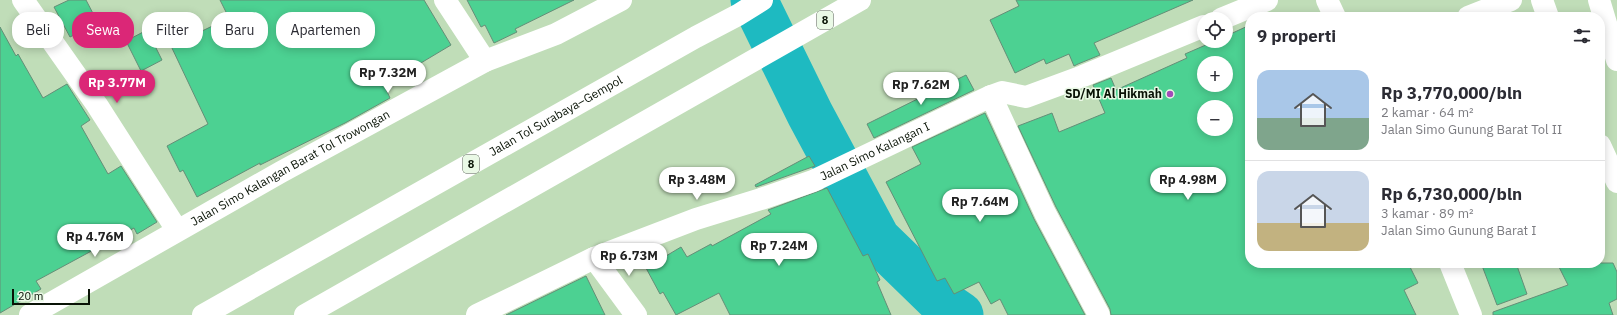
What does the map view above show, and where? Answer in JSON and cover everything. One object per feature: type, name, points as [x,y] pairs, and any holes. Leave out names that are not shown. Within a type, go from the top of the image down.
[{"type":"main road","points":[[23,0],[97,105],[178,230]]},
{"type":"main road","points":[[445,0],[484,61]]},
{"type":"main road","name":"Jalan Simo Kalangan Barat Tol Trowongan","points":[[30,315],[281,172],[484,61],[556,34],[621,0]]},
{"type":"main road","name":"Jalan Tol Surabaya–Gempol","points":[[203,315],[689,41],[738,15],[762,0]]},
{"type":"main road","name":"8","points":[[305,315],[860,0]]},
{"type":"main road","points":[[1233,14],[1267,0]]},
{"type":"main road","points":[[1327,0],[1333,12]]},
{"type":"main road","points":[[1481,12],[1511,0]]},
{"type":"main road","points":[[1542,0],[1546,12]]},
{"type":"main road","points":[[1599,0],[1603,12]]},
{"type":"main road","points":[[1605,20],[1617,60]]},
{"type":"main road","name":"Jalan Simo Kalangan I","points":[[477,315],[594,258],[696,219],[813,181],[854,160],[991,96],[1002,92],[1026,97],[1083,76],[1197,29]]},
{"type":"main road","points":[[991,96],[1045,213],[1099,315]]},
{"type":"main road","points":[[1605,156],[1617,182]]},
{"type":"main road","points":[[594,258],[636,315]]},
{"type":"main road","points":[[1452,268],[1471,315]]},
{"type":"building","points":[[69,0],[86,0],[92,12],[72,12],[72,36],[70,37],[64,26],[64,12],[57,12],[54,7]]},
{"type":"building","points":[[220,0],[424,0],[451,45],[384,85],[390,98],[345,123],[260,165],[260,163],[197,197],[183,170],[180,172],[167,146],[208,124],[172,48],[203,48],[203,31],[211,27],[211,48],[268,48],[268,12],[226,12]]},
{"type":"building","points":[[467,0],[574,0],[515,29],[517,32],[494,43],[485,25],[481,27]]},
{"type":"building","points":[[1016,0],[1193,0],[1094,43],[1100,55],[1074,66],[1069,54],[1046,64],[1044,59],[1015,73],[990,20],[1019,6]]},
{"type":"building","points":[[0,27],[16,56],[18,54],[43,98],[67,84],[90,120],[81,126],[108,174],[121,166],[157,222],[137,234],[134,228],[36,281],[41,289],[0,313]]},
{"type":"building","points":[[1245,27],[1245,268],[1410,268],[1418,283],[1404,290],[1416,315],[1111,315],[1110,309],[1056,207],[1018,126],[1052,113],[1059,132],[1105,113],[1093,85],[1111,78],[1116,90],[1187,58],[1185,54],[1199,48],[1233,48],[1233,33]]},
{"type":"building","points":[[142,33],[142,48],[156,48],[162,60],[141,71],[130,48],[134,48],[134,37]]},
{"type":"building","points":[[966,75],[974,90],[874,138],[867,124]]},
{"type":"building","points":[[985,113],[1034,219],[1085,315],[1008,315],[1000,299],[991,304],[979,282],[954,294],[945,278],[937,281],[886,182],[921,164],[912,147]]},
{"type":"building","points":[[809,156],[815,166],[756,187],[755,185]]},
{"type":"building","points":[[827,188],[863,256],[868,254],[880,280],[877,282],[891,315],[730,315],[719,293],[676,315],[663,292],[660,294],[646,268],[681,247],[687,257],[711,244],[712,246],[771,214],[768,210]]},
{"type":"building","points":[[1605,263],[1613,263],[1617,272],[1617,299],[1609,303],[1613,315],[1493,315],[1493,312],[1568,285],[1560,268],[1605,268]]},
{"type":"building","points":[[1483,268],[1518,268],[1527,294],[1497,305]]},
{"type":"building","points":[[586,276],[605,315],[506,315]]},
{"type":"waterway","points":[[754,0],[810,114],[877,239],[944,304],[960,315]]},
{"type":"place","name":"SD/MI Al Hikmah","points":[[1170,94]]}]
